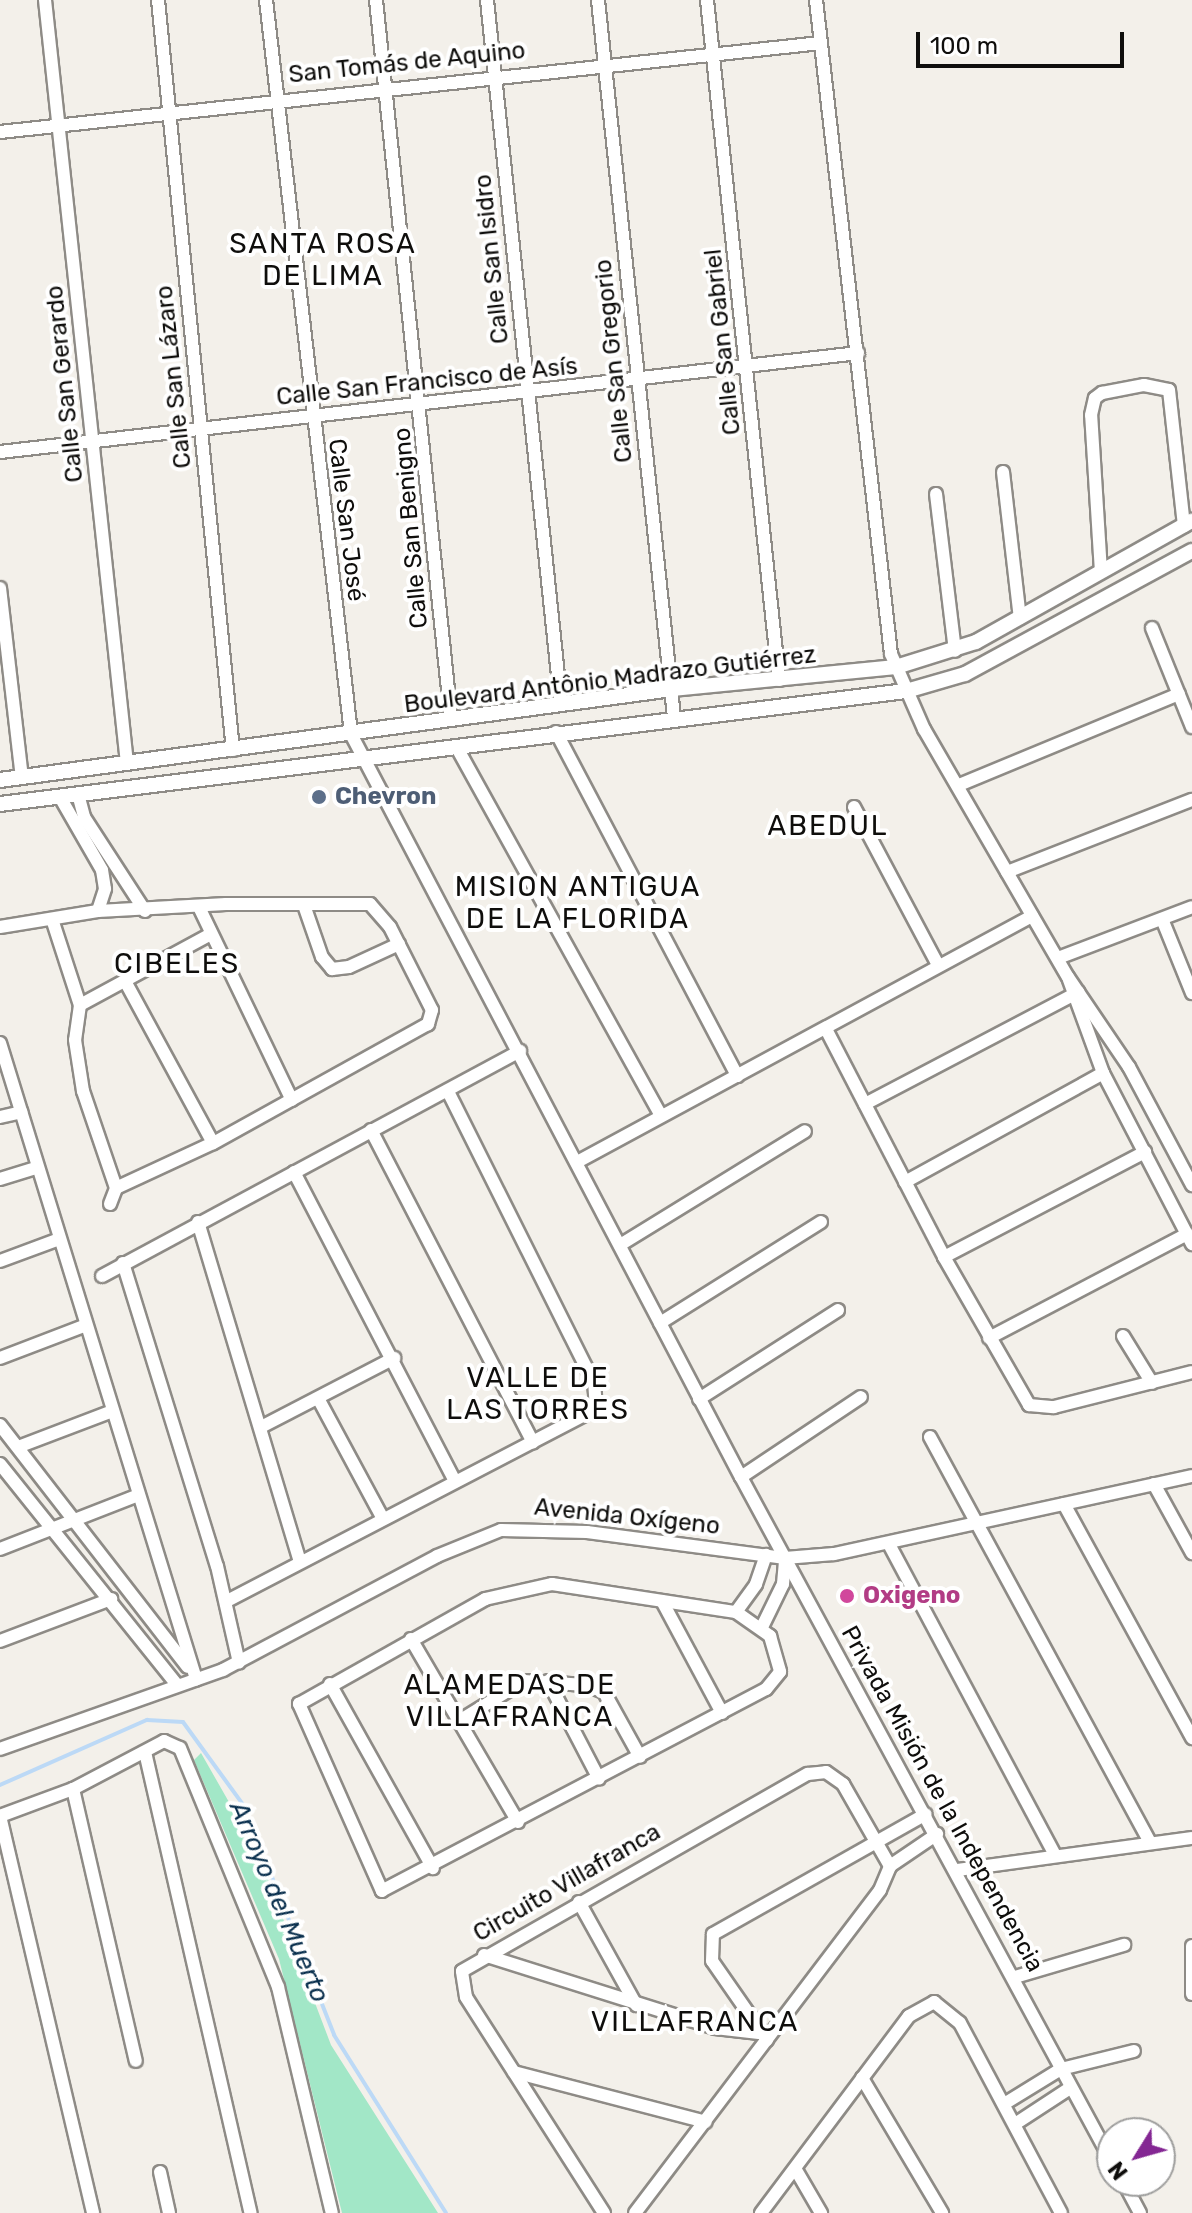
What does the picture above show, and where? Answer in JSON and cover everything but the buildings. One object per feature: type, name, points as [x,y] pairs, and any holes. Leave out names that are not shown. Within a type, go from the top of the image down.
[{"type":"street","name":"Calle San Gerardo","points":[[45,0],[127,763]]},
{"type":"street","name":"Calle San Lázaro","points":[[158,0],[167,115],[233,750]]},
{"type":"street","name":"Calle San José","points":[[266,0],[310,416],[351,734],[361,757]]},
{"type":"street","name":"Calle San Benigno","points":[[376,0],[422,404],[451,719]]},
{"type":"street","name":"Calle San Isidro","points":[[487,0],[561,704]]},
{"type":"street","name":"Calle San Gregorio","points":[[598,0],[674,717]]},
{"type":"street","name":"Calle San Gabriel","points":[[707,0],[779,680]]},
{"type":"street","points":[[816,0],[858,353],[883,615],[896,667],[906,691],[1068,977],[1103,1073],[1190,1239],[989,1338]]},
{"type":"street","name":"San Tomás de Aquino","points":[[0,132],[495,75],[820,43]]},
{"type":"street","name":"Calle San Francisco de Asís","points":[[0,452],[858,353]]},
{"type":"street","points":[[1101,572],[1091,415],[1102,393],[1144,385],[1169,390],[1188,524]]},
{"type":"street","points":[[1003,472],[1020,618]]},
{"type":"street","points":[[936,494],[955,651]]},
{"type":"street","name":"Boulevard Antônio Madrazo Gutiérrez","points":[[0,780],[672,689],[896,667],[955,651],[1188,524]]},
{"type":"street","name":"Boulevard Antônio Madrazo Gutiérrez","points":[[0,804],[674,717],[906,691],[965,674],[1192,551]]},
{"type":"street","points":[[0,588],[22,777]]},
{"type":"street","points":[[1152,628],[1192,727]]},
{"type":"street","points":[[959,785],[1179,694]]},
{"type":"street","points":[[556,732],[737,1076]]},
{"type":"street","points":[[456,746],[661,1116]]},
{"type":"street","name":"Privada Misión de la Independencia","points":[[361,757],[579,1161],[699,1399],[958,1870],[1096,2134]]},
{"type":"street","points":[[78,794],[84,817],[145,911]]},
{"type":"street","points":[[60,797],[102,870],[104,896],[98,911]]},
{"type":"street","points":[[1007,872],[1192,800]]},
{"type":"street","points":[[854,807],[938,965]]},
{"type":"street","points":[[0,927],[98,911],[370,904],[399,944],[433,1016],[213,1143],[116,1188]]},
{"type":"street","points":[[199,907],[292,1100]]},
{"type":"street","points":[[1058,958],[1192,907]]},
{"type":"street","points":[[305,908],[322,957],[332,969],[349,967],[399,944]]},
{"type":"street","points":[[579,1161],[1032,916]]},
{"type":"street","points":[[52,919],[80,1005],[76,1063],[116,1188],[110,1204]]},
{"type":"street","points":[[1162,919],[1192,993]]},
{"type":"street","points":[[80,1005],[211,934]]},
{"type":"street","points":[[125,981],[213,1143]]},
{"type":"street","points":[[865,1104],[1076,993]]},
{"type":"street","points":[[1076,993],[1129,1067],[1192,1185]]},
{"type":"street","points":[[826,1029],[944,1257],[1018,1389],[1035,1407],[1192,1372]]},
{"type":"street","points":[[0,1043],[110,1412],[196,1679]]},
{"type":"street","points":[[102,1276],[520,1051]]},
{"type":"street","points":[[905,1182],[1103,1073]]},
{"type":"street","points":[[227,1601],[454,1480],[590,1414],[598,1393],[448,1092]]},
{"type":"street","points":[[0,1117],[21,1112]]},
{"type":"street","points":[[371,1130],[533,1443]]},
{"type":"street","points":[[620,1245],[805,1131]]},
{"type":"street","points":[[944,1257],[1145,1152]]},
{"type":"street","points":[[0,1179],[37,1168]]},
{"type":"street","points":[[294,1172],[394,1358],[454,1480]]},
{"type":"street","points":[[198,1222],[263,1426],[300,1561]]},
{"type":"street","points":[[660,1323],[821,1222]]},
{"type":"street","points":[[0,1261],[59,1239]]},
{"type":"street","points":[[123,1263],[227,1601],[239,1663]]},
{"type":"street","points":[[699,1399],[838,1310]]},
{"type":"street","points":[[0,1358],[84,1326]]},
{"type":"street","points":[[1123,1336],[1152,1383]]},
{"type":"street","points":[[263,1426],[319,1400],[394,1358]]},
{"type":"street","points":[[741,1477],[861,1397]]},
{"type":"street","points":[[319,1400],[383,1519]]},
{"type":"street","points":[[18,1447],[110,1412]]},
{"type":"street","points":[[0,1425],[78,1520],[196,1679]]},
{"type":"street","points":[[930,1437],[981,1526],[1150,1843]]},
{"type":"street","points":[[0,1464],[177,1685]]},
{"type":"street","name":"Avenida Oxígeno","points":[[0,1749],[239,1663],[437,1556],[501,1530],[587,1532],[785,1558],[890,1546],[1192,1476]]},
{"type":"street","points":[[1154,1484],[1192,1553]]},
{"type":"street","points":[[0,1549],[136,1496]]},
{"type":"street","points":[[1064,1504],[1192,1738]]},
{"type":"street","points":[[890,1546],[1055,1855]]},
{"type":"street","points":[[736,1612],[756,1584],[766,1555]]},
{"type":"street","points":[[762,1627],[783,1584],[785,1558]]},
{"type":"street","points":[[532,1585],[736,1612],[762,1627],[780,1660],[777,1681],[392,1890],[376,1886],[333,1778],[301,1718],[301,1701],[485,1599],[532,1585]]},
{"type":"street","points":[[0,1641],[111,1599]]},
{"type":"street","points":[[662,1601],[722,1713]]},
{"type":"street","points":[[411,1639],[518,1822]]},
{"type":"street","points":[[459,1721],[524,1681],[548,1681],[604,1692],[640,1757]]},
{"type":"street","points":[[548,1681],[599,1779]]},
{"type":"street","points":[[330,1684],[433,1868]]},
{"type":"street","points":[[93,2213],[0,1816],[73,1789],[170,1739],[195,1778],[264,1942],[290,2029],[332,2213]]},
{"type":"street","points":[[145,1752],[251,2213]]},
{"type":"street","name":"Circuito Villafranca","points":[[604,2213],[462,1987],[462,1971],[484,1955],[796,1779],[817,1772],[843,1784],[890,1866]]},
{"type":"street","points":[[73,1789],[136,2061]]},
{"type":"street","points":[[763,2036],[712,1961],[713,1934],[926,1814]]},
{"type":"street","points":[[635,2213],[706,2122],[763,2036],[880,1890],[890,1866],[937,1834]]},
{"type":"street","points":[[958,1870],[1192,1838]]},
{"type":"street","points":[[579,1902],[636,2005]]},
{"type":"street","points":[[1015,1977],[1124,1945]]},
{"type":"street","points":[[1192,1946],[1192,1994]]},
{"type":"street","points":[[484,1955],[728,2032],[763,2036]]},
{"type":"street","points":[[761,2213],[909,2016],[934,2002],[960,2023],[1061,2213]]},
{"type":"street","points":[[1004,2104],[1061,2069],[1134,2051]]},
{"type":"street","points":[[514,2072],[706,2122]]},
{"type":"street","points":[[862,2078],[942,2213]]},
{"type":"street","points":[[1015,2124],[1070,2088]]},
{"type":"street","points":[[796,2170],[821,2213]]},
{"type":"street","points":[[160,2172],[169,2213]]},
{"type":"green space","points":[[201,1753],[258,1853],[331,2045],[438,2213],[342,2213],[279,1959],[194,1760]]},
{"type":"waterway","name":"Arroyo del Muerto","points":[[0,1785],[147,1720],[183,1722],[244,1806],[334,2035],[446,2213]]},
{"type":"place","name":"Chevron","points":[[319,797]]},
{"type":"place","name":"Oxigeno","points":[[847,1596]]},
{"type":"district","name":"SANTA ROSA DE LIMA","points":[[323,260]]},
{"type":"district","name":"ABEDUL","points":[[828,826]]},
{"type":"district","name":"MISION ANTIGUA DE LA FLORIDA","points":[[578,903]]},
{"type":"district","name":"CIBELES","points":[[177,964]]},
{"type":"district","name":"VALLE DE LAS TORRES","points":[[538,1394]]},
{"type":"district","name":"ALAMEDAS DE VILLAFRANCA","points":[[510,1701]]},
{"type":"district","name":"VILLAFRANCA","points":[[695,2022]]}]
